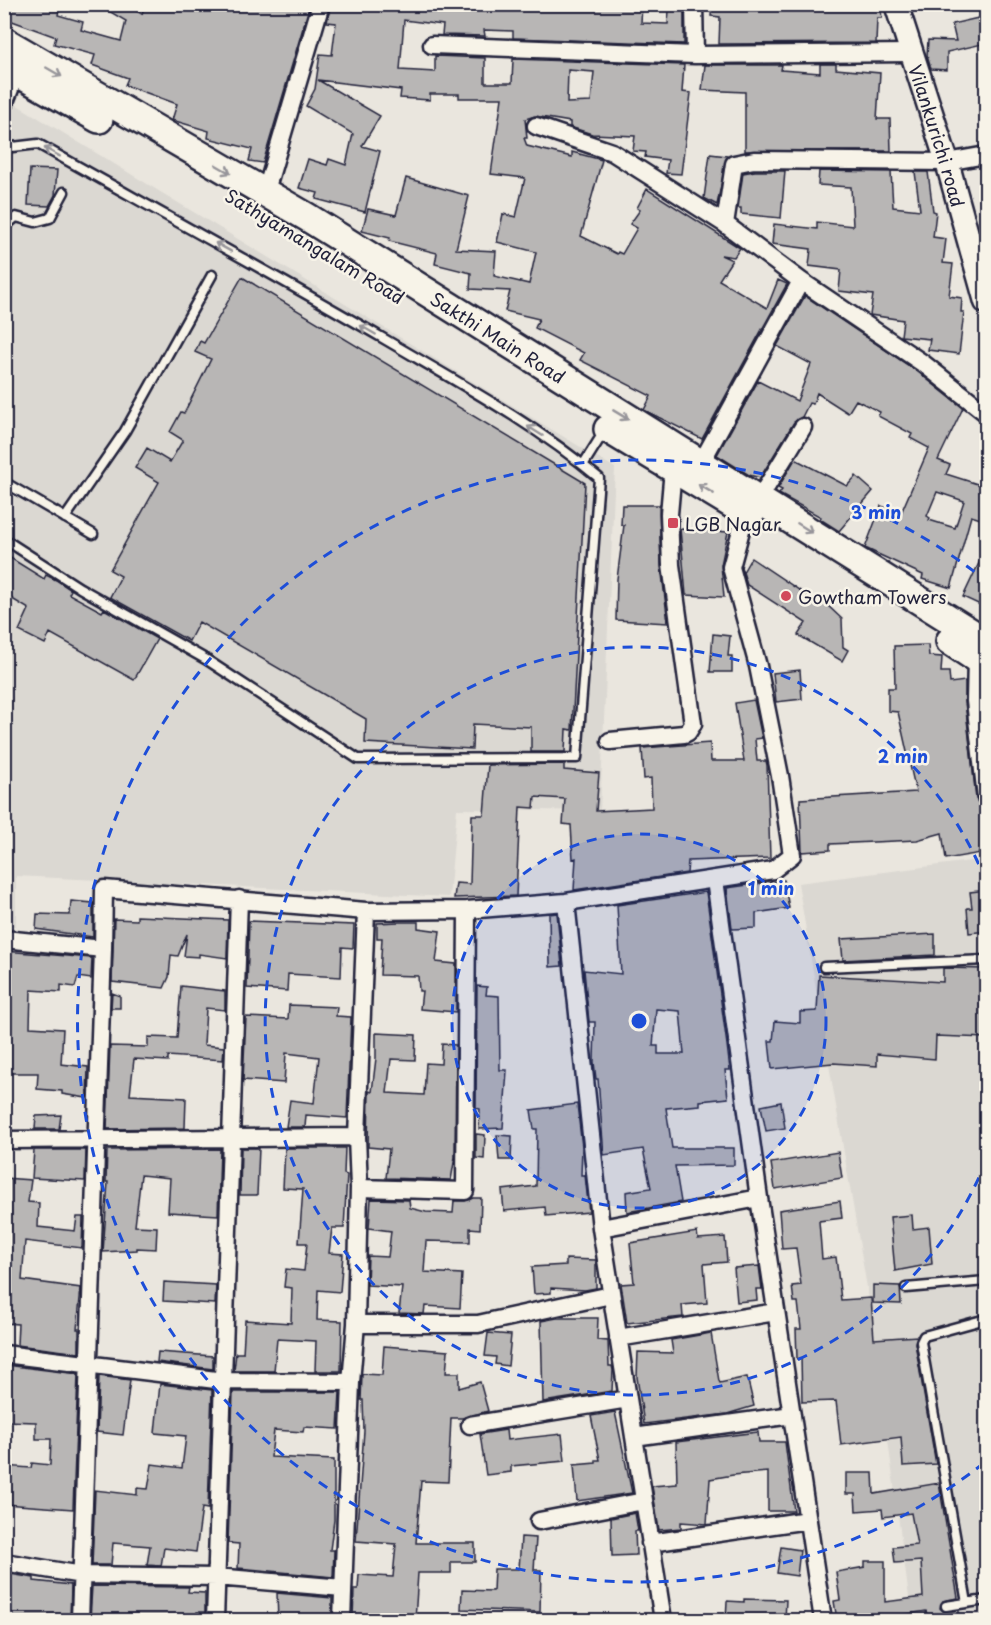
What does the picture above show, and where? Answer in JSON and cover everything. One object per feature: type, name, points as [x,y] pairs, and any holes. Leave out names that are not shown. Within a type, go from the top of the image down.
[{"type":"highway","name":"Sakthi Main Road","points":[[4,41],[307,217],[613,411],[701,463],[752,506]]},
{"type":"highway","name":"Sathyamangalam Road","points":[[12,69],[329,251],[673,469],[752,506],[983,655]]},
{"type":"main road","name":"Vilankurichi road","points":[[896,4],[982,274],[987,302]]},
{"type":"street","points":[[265,194],[321,4]]},
{"type":"street","points":[[694,4],[695,55]]},
{"type":"street","points":[[432,45],[695,55],[910,53]]},
{"type":"street","points":[[536,126],[612,152],[725,224],[801,281],[924,364],[987,413]]},
{"type":"street","points":[[725,224],[734,164],[754,160],[947,162],[987,155]]},
{"type":"street","points":[[701,463],[801,281]]},
{"type":"street","points":[[80,1620],[104,889],[239,898],[366,912],[468,910],[566,902],[773,870],[792,855],[780,776],[758,666],[731,567],[752,506],[803,428]]},
{"type":"street","points":[[610,741],[684,734],[693,724],[671,565],[669,514],[673,469]]},
{"type":"street","points":[[983,655],[975,701],[987,797]]},
{"type":"street","points":[[715,880],[759,1198],[823,1620]]},
{"type":"street","points":[[215,1620],[239,898]]},
{"type":"street","points":[[566,902],[601,1228],[663,1620]]},
{"type":"street","points":[[359,1188],[465,1191],[468,910]]},
{"type":"street","points":[[342,1620],[351,1382],[356,1324],[359,1188],[357,1137],[366,912]]},
{"type":"street","points":[[4,939],[103,950]]},
{"type":"street","points":[[4,1140],[357,1137]]},
{"type":"street","points":[[601,1228],[759,1198]]},
{"type":"street","points":[[356,1324],[478,1324],[611,1295]]},
{"type":"street","points":[[618,1338],[776,1312]]},
{"type":"street","points":[[4,1354],[224,1381],[351,1382]]},
{"type":"street","points":[[470,1425],[628,1399]]},
{"type":"street","points":[[634,1437],[792,1415]]},
{"type":"street","points":[[539,1521],[644,1501]]},
{"type":"street","points":[[650,1543],[808,1520]]},
{"type":"street","points":[[4,1562],[82,1575],[216,1577],[343,1588]]},
{"type":"lane","points":[[4,116],[12,69]]},
{"type":"lane","points":[[4,148],[38,144],[274,275],[443,374],[567,452],[599,478],[577,758],[358,759],[207,660],[80,588],[4,539]]},
{"type":"lane","points":[[4,227],[16,217],[35,222],[50,218],[64,192]]},
{"type":"lane","points":[[65,518],[125,431],[212,275]]},
{"type":"lane","points":[[583,465],[606,428]]},
{"type":"lane","points":[[4,482],[93,534]]},
{"type":"lane","points":[[824,967],[987,960]]},
{"type":"lane","points":[[906,1287],[987,1281]]},
{"type":"lane","points":[[967,1603],[921,1342],[924,1335],[987,1318]]},
{"type":"lane","points":[[946,1606],[987,1600]]},
{"type":"shaded area","points":[[4,97],[615,468],[600,811],[457,809],[449,897],[16,876],[16,926],[5,925]]},
{"type":"shaded area","points":[[986,859],[986,1620],[912,1620],[870,1305],[798,883]]},
{"type":"building","points":[[7,4],[60,4],[58,15],[83,22],[81,30],[121,41],[126,21],[97,4],[125,4],[142,14],[145,4],[310,4],[263,163],[249,161],[252,149],[208,138],[209,131],[172,120],[177,104],[125,85],[128,78],[92,65],[95,55],[54,44],[56,37],[4,18]]},
{"type":"building","points":[[331,4],[376,7],[376,4],[642,4],[641,23],[668,24],[669,10],[684,11],[684,44],[513,38],[513,31],[484,30],[485,36],[442,35],[443,25],[404,20],[400,70],[435,72],[435,56],[485,58],[485,83],[512,83],[513,59],[684,65],[682,92],[691,93],[681,174],[666,173],[668,160],[645,157],[646,152],[633,151],[635,136],[592,134],[570,127],[570,122],[535,116],[525,119],[527,138],[524,138],[527,146],[572,157],[572,152],[602,160],[581,236],[617,254],[618,252],[622,254],[637,228],[630,224],[640,210],[637,208],[647,189],[740,248],[734,257],[721,255],[732,260],[719,280],[767,308],[778,280],[787,284],[702,439],[644,410],[651,396],[580,360],[584,353],[535,328],[539,319],[505,311],[510,291],[470,289],[471,273],[435,264],[437,253],[389,241],[390,238],[362,231],[368,209],[396,215],[406,178],[469,196],[456,249],[496,251],[494,276],[529,284],[536,252],[497,242],[503,214],[516,217],[525,178],[491,174],[502,98],[459,98],[459,94],[430,94],[430,100],[400,98],[401,90],[318,80],[380,116],[362,146],[380,151],[365,212],[316,199],[318,193],[299,188],[308,159],[327,165],[329,159],[346,165],[353,134],[306,106],[315,89],[320,54],[332,55],[336,23],[327,22]],"holes":[[[568,70],[594,72],[591,102],[567,103]]]},
{"type":"building","points":[[712,4],[880,4],[882,18],[877,18],[876,43],[719,44],[720,17],[711,16]]},
{"type":"building","points":[[987,16],[987,43],[947,52],[947,70],[931,69],[927,56],[928,40],[956,41],[952,24]]},
{"type":"building","points":[[820,64],[836,64],[836,69],[880,73],[877,119],[890,119],[891,151],[745,151],[745,92],[702,90],[705,65],[782,65],[781,70],[820,73]]},
{"type":"building","points":[[710,154],[727,156],[717,205],[704,198]]},
{"type":"building","points":[[30,169],[57,170],[55,195],[49,206],[28,205]]},
{"type":"building","points":[[785,171],[781,218],[741,214],[741,208],[738,208],[743,173]]},
{"type":"building","points":[[819,171],[891,172],[893,207],[920,210],[915,172],[928,172],[933,211],[936,212],[933,237],[946,239],[943,263],[953,264],[949,296],[962,298],[961,312],[964,312],[959,354],[928,350],[930,339],[901,336],[903,320],[870,315],[873,295],[839,291],[841,270],[809,266],[811,249],[772,244],[774,224],[817,229],[817,222],[853,226],[851,187],[818,185]]},
{"type":"building","points":[[242,277],[585,483],[572,730],[566,729],[565,752],[531,752],[531,727],[473,724],[472,749],[365,743],[366,719],[199,622],[189,641],[110,597],[121,576],[110,570],[159,482],[135,468],[147,448],[170,462],[183,440],[170,432],[181,412],[184,413],[211,359],[195,352],[200,341],[204,343]]},
{"type":"building","points":[[805,296],[918,372],[963,408],[938,460],[950,465],[946,474],[987,487],[987,521],[971,516],[951,588],[922,579],[923,575],[865,548],[881,506],[901,513],[929,448],[910,438],[912,434],[878,416],[880,412],[856,400],[848,413],[817,393],[813,404],[809,403],[802,417],[794,422],[760,478],[749,475],[717,455],[758,381],[797,401],[811,364],[777,346]],"holes":[[[937,492],[964,501],[955,528],[929,520],[927,516]]]},
{"type":"building","points":[[795,459],[847,486],[856,476],[873,491],[839,531],[820,519],[821,517],[779,494],[782,490],[778,488]]},
{"type":"building","points":[[622,505],[659,505],[661,566],[668,623],[616,620],[617,579],[624,525],[621,525]]},
{"type":"building","points":[[680,529],[728,532],[721,565],[724,597],[686,595]]},
{"type":"building","points":[[987,546],[987,608],[963,597]]},
{"type":"building","points":[[4,554],[44,579],[46,575],[56,580],[71,590],[69,594],[102,612],[104,609],[157,639],[134,680],[50,633],[45,644],[19,631],[29,609],[4,594]]},
{"type":"building","name":"Gowtham Towers","points":[[751,558],[814,600],[826,604],[842,619],[843,647],[848,650],[842,661],[798,635],[806,623],[747,585],[743,572]]},
{"type":"building","points":[[713,634],[730,636],[728,656],[732,656],[732,672],[710,672]]},
{"type":"building","points":[[928,645],[929,656],[942,657],[941,672],[949,672],[950,683],[965,681],[965,702],[976,798],[984,807],[987,824],[982,824],[987,852],[946,859],[942,833],[917,840],[830,844],[830,850],[802,852],[800,799],[916,792],[898,712],[888,711],[888,688],[895,688],[894,646]]},
{"type":"building","points":[[800,670],[802,699],[776,702],[773,673]]},
{"type":"building","points":[[754,700],[762,738],[755,739],[757,761],[766,761],[767,765],[770,858],[688,861],[687,873],[574,890],[576,858],[573,859],[571,825],[563,824],[565,799],[535,797],[534,808],[520,807],[516,896],[454,898],[456,883],[470,884],[472,815],[484,815],[488,765],[564,764],[564,770],[599,773],[596,811],[652,808],[651,778],[644,779],[642,748],[710,743],[711,761],[744,761],[735,703]]},
{"type":"building","points":[[784,880],[789,908],[756,913],[756,928],[732,929],[727,888]]},
{"type":"building","points":[[987,890],[987,931],[969,933],[967,908],[972,908],[970,892]]},
{"type":"building","points":[[706,892],[730,1070],[725,1070],[728,1098],[700,1101],[700,1105],[666,1108],[672,1148],[734,1148],[734,1165],[675,1166],[681,1202],[627,1212],[626,1192],[651,1188],[643,1149],[604,1155],[598,1079],[596,1079],[594,1062],[595,1022],[589,1022],[584,970],[621,974],[617,905]],"holes":[[[656,1009],[680,1011],[684,1054],[658,1054],[658,1046],[653,1046]]]},
{"type":"building","points":[[71,901],[93,903],[93,937],[36,929],[37,914],[70,915]]},
{"type":"building","points":[[557,913],[562,966],[550,967],[549,914]]},
{"type":"building","points":[[137,916],[228,920],[227,958],[199,954],[199,957],[184,956],[187,934],[178,956],[171,955],[169,977],[164,988],[112,982],[114,919],[137,920]]},
{"type":"building","points":[[249,921],[354,925],[353,948],[342,947],[341,977],[288,974],[287,991],[247,988]]},
{"type":"building","points":[[418,922],[418,928],[440,931],[436,962],[456,964],[456,1012],[420,1009],[422,991],[419,991],[418,976],[380,975],[382,938],[377,938],[377,923]]},
{"type":"building","points":[[935,934],[935,955],[843,960],[841,939]]},
{"type":"building","points":[[4,951],[92,958],[91,979],[78,977],[75,987],[61,985],[61,992],[31,990],[30,1027],[63,1029],[61,1064],[88,1067],[87,1098],[62,1094],[62,1091],[37,1089],[38,1073],[4,1073]]},
{"type":"building","points":[[943,968],[987,969],[987,1038],[936,1036],[935,1059],[877,1054],[877,1066],[833,1063],[772,1069],[769,1041],[773,1041],[775,1021],[800,1023],[800,1012],[817,1011],[819,975],[943,982]]},
{"type":"building","points":[[181,986],[225,991],[225,1010],[206,1008],[204,1045],[224,1047],[223,1060],[168,1056],[168,1061],[134,1059],[130,1095],[186,1098],[185,1128],[107,1129],[110,1046],[148,1047],[148,1037],[177,1038]]},
{"type":"building","points":[[477,986],[487,987],[486,995],[499,996],[500,1070],[507,1070],[503,1128],[479,1129],[480,1109],[476,1108]]},
{"type":"building","points":[[112,993],[120,996],[120,1008],[111,1008]]},
{"type":"building","points":[[289,1005],[337,1007],[336,1016],[351,1017],[347,1118],[306,1115],[305,1127],[286,1127],[290,1100],[314,1103],[319,1057],[286,1053],[284,1083],[243,1080],[246,1017],[288,1019]]},
{"type":"building","points":[[376,1033],[416,1035],[415,1060],[391,1059],[387,1093],[424,1095],[426,1063],[441,1064],[442,1044],[456,1045],[455,1157],[451,1180],[386,1178],[389,1149],[368,1147],[369,1091],[372,1092]]},
{"type":"building","points":[[781,1102],[785,1128],[766,1131],[761,1106]]},
{"type":"building","points":[[577,1104],[582,1147],[581,1175],[585,1175],[589,1212],[546,1216],[545,1207],[504,1211],[502,1190],[536,1186],[537,1129],[534,1129],[531,1110]]},
{"type":"building","points":[[61,1115],[59,1129],[35,1129],[36,1116]]},
{"type":"building","points":[[476,1134],[485,1135],[484,1159],[476,1158]]},
{"type":"building","points":[[497,1135],[512,1136],[511,1160],[499,1160]]},
{"type":"building","points":[[241,1148],[259,1148],[257,1195],[240,1195]]},
{"type":"building","points":[[285,1148],[345,1148],[344,1174],[347,1175],[344,1228],[332,1228],[329,1253],[343,1254],[340,1292],[318,1290],[317,1320],[342,1321],[341,1371],[315,1371],[316,1341],[277,1339],[274,1371],[234,1371],[236,1353],[243,1353],[245,1320],[291,1323],[292,1288],[284,1287],[286,1269],[304,1271],[307,1243],[299,1243],[303,1189],[283,1188]]},
{"type":"building","points":[[220,1149],[218,1215],[168,1212],[170,1178],[141,1175],[135,1226],[157,1227],[156,1249],[137,1248],[137,1250],[103,1252],[108,1182],[106,1182],[107,1150]]},
{"type":"building","points":[[34,1150],[86,1150],[85,1181],[32,1178]]},
{"type":"building","points":[[838,1152],[842,1178],[775,1189],[771,1163]]},
{"type":"building","points":[[4,1178],[31,1180],[28,1202],[39,1203],[38,1227],[75,1231],[77,1217],[83,1217],[82,1248],[25,1241],[22,1280],[81,1288],[77,1329],[79,1329],[79,1353],[17,1345],[18,1324],[4,1323]]},
{"type":"building","points":[[481,1198],[480,1229],[470,1228],[470,1242],[426,1241],[424,1272],[462,1274],[460,1308],[425,1306],[424,1314],[399,1313],[402,1287],[367,1285],[368,1256],[388,1257],[391,1231],[369,1228],[371,1199],[409,1200],[410,1208],[426,1212],[453,1213],[454,1201]]},
{"type":"building","points":[[840,1201],[842,1218],[819,1221],[822,1259],[836,1257],[841,1300],[871,1298],[874,1339],[917,1336],[915,1343],[936,1464],[903,1466],[901,1437],[841,1445],[836,1401],[802,1402],[801,1358],[797,1359],[796,1329],[801,1329],[798,1302],[794,1302],[792,1286],[801,1285],[796,1248],[782,1249],[779,1210]]},
{"type":"building","points":[[912,1215],[913,1229],[929,1227],[932,1264],[895,1271],[890,1217]]},
{"type":"building","points":[[697,1232],[698,1239],[725,1237],[727,1262],[704,1264],[707,1303],[682,1305],[683,1317],[627,1323],[621,1284],[634,1283],[630,1243]]},
{"type":"building","points":[[566,1259],[596,1260],[596,1288],[585,1290],[551,1288],[551,1293],[534,1294],[532,1267],[566,1265]]},
{"type":"building","points":[[759,1266],[762,1289],[756,1289],[757,1300],[737,1302],[734,1268]]},
{"type":"building","points":[[164,1282],[216,1285],[215,1304],[163,1301]]},
{"type":"building","points":[[873,1285],[900,1286],[901,1304],[873,1303]]},
{"type":"building","points":[[557,1318],[598,1318],[597,1340],[608,1341],[609,1366],[612,1366],[613,1370],[612,1391],[543,1402],[541,1321]]},
{"type":"building","points":[[488,1333],[511,1335],[508,1366],[495,1364],[496,1357],[485,1356]]},
{"type":"building","points":[[711,1333],[720,1383],[747,1377],[754,1406],[727,1414],[644,1424],[637,1377],[638,1352],[673,1353],[671,1340]]},
{"type":"building","points":[[384,1346],[448,1351],[446,1373],[459,1373],[459,1388],[480,1382],[488,1411],[462,1418],[451,1418],[448,1482],[421,1481],[416,1543],[475,1543],[475,1562],[451,1562],[451,1573],[418,1573],[415,1620],[353,1619],[354,1589],[358,1589],[359,1575],[393,1577],[396,1544],[356,1541],[364,1431],[363,1400],[361,1400],[362,1374],[382,1375]]},
{"type":"building","points":[[158,1352],[213,1356],[213,1369],[157,1362]]},
{"type":"building","points":[[6,1365],[78,1374],[73,1509],[4,1504],[4,1466],[31,1468],[32,1463],[50,1465],[51,1439],[36,1439],[36,1422],[4,1421]]},
{"type":"building","points":[[99,1376],[130,1380],[123,1435],[97,1432]]},
{"type":"building","points":[[160,1384],[212,1390],[208,1509],[202,1508],[196,1552],[164,1548],[161,1566],[147,1565],[150,1546],[113,1543],[111,1565],[92,1565],[95,1490],[137,1495],[137,1488],[148,1489],[152,1464],[182,1468],[186,1436],[155,1433]]},
{"type":"building","points":[[233,1392],[340,1392],[338,1429],[304,1427],[303,1432],[274,1430],[271,1457],[334,1460],[334,1520],[330,1550],[334,1550],[333,1577],[238,1568],[239,1544],[228,1543]]},
{"type":"building","points":[[615,1412],[632,1493],[577,1501],[574,1465],[596,1463],[596,1460],[600,1460],[591,1416]]},
{"type":"building","points":[[506,1430],[507,1440],[562,1434],[565,1461],[511,1466],[511,1472],[486,1475],[480,1434]]},
{"type":"building","points":[[758,1432],[759,1442],[785,1442],[794,1511],[768,1511],[768,1472],[733,1475],[710,1479],[707,1524],[681,1522],[681,1528],[659,1530],[652,1486],[677,1484],[676,1442]]},
{"type":"building","points":[[846,1473],[873,1473],[874,1494],[939,1483],[958,1598],[943,1601],[940,1608],[944,1612],[959,1610],[959,1620],[929,1620],[926,1611],[870,1620],[837,1620],[834,1601],[840,1600],[836,1572],[865,1567],[865,1561],[885,1561],[885,1602],[923,1597],[921,1561],[895,1563],[893,1547],[917,1545],[911,1513],[883,1517],[882,1509],[856,1511],[855,1494],[846,1494]]},
{"type":"building","points":[[635,1513],[638,1531],[635,1531],[636,1555],[612,1556],[611,1518]]},
{"type":"building","points":[[521,1537],[536,1538],[534,1570],[541,1570],[540,1612],[461,1609],[462,1590],[493,1591],[494,1569],[519,1569]]},
{"type":"building","points":[[781,1547],[800,1550],[797,1576],[777,1573]]},
{"type":"building","points":[[4,1573],[34,1578],[34,1581],[71,1585],[70,1620],[4,1620]]},
{"type":"building","points":[[92,1586],[189,1587],[188,1592],[205,1593],[205,1612],[197,1612],[197,1620],[90,1620]]},
{"type":"building","points":[[277,1593],[332,1598],[332,1620],[278,1620]]},
{"type":"building","points":[[744,1599],[786,1600],[785,1620],[726,1620],[727,1601],[744,1602]]},
{"type":"place","name":"LGB Nagar","points":[[673,523]]},
{"type":"place","name":"Gowtham Towers","points":[[786,596]]}]
